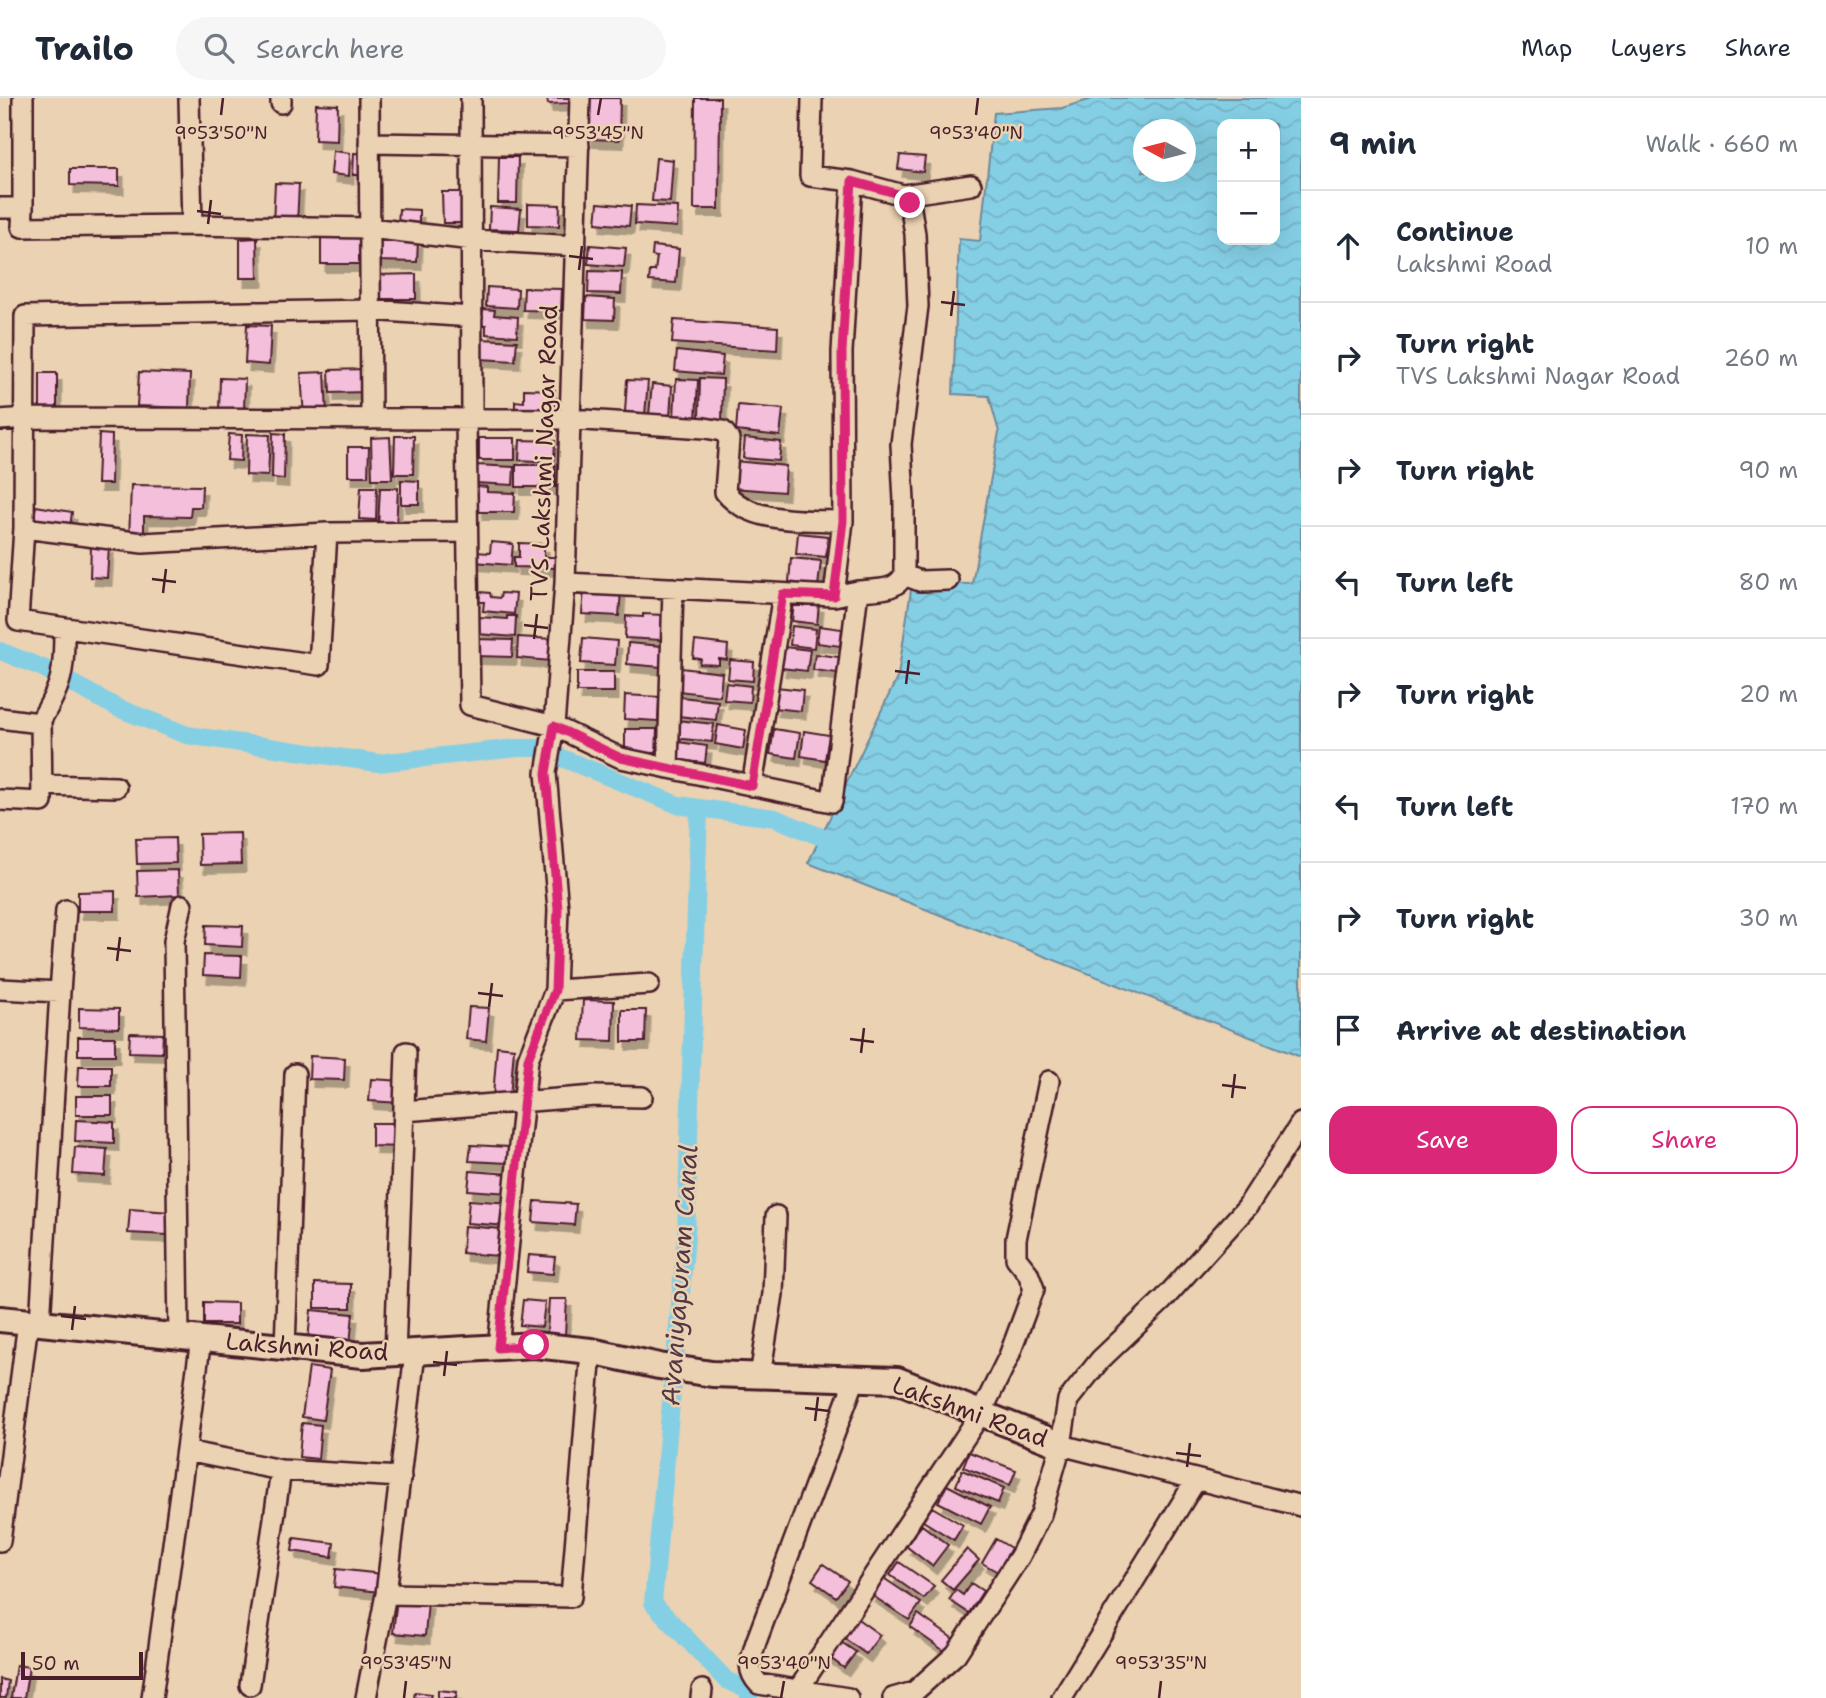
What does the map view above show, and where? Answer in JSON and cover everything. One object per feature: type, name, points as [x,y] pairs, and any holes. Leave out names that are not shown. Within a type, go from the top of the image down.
[{"type":"street","points":[[23,98],[22,227],[192,225],[369,229],[473,240],[576,246]]},
{"type":"street","points":[[189,98],[192,225]]},
{"type":"street","points":[[369,98],[371,419]]},
{"type":"street","points":[[471,98],[473,240],[467,532],[470,705],[554,726],[621,758],[832,802],[858,591]]},
{"type":"street","name":"TVS Lakshmi Nagar Road","points":[[498,1348],[528,1059],[555,990],[558,909],[546,773],[554,726],[565,583],[580,98]]},
{"type":"street","points":[[812,98],[810,176],[852,181],[902,195],[971,186]]},
{"type":"street","points":[[369,143],[579,146]]},
{"type":"street","points":[[834,596],[843,521],[842,352],[852,181]]},
{"type":"street","points":[[565,583],[834,596],[893,587],[900,583],[904,575],[901,444],[918,306],[915,234],[910,203],[902,195]]},
{"type":"street","points":[[0,208],[23,208]]},
{"type":"street","points":[[327,533],[319,664],[18,621],[24,528],[25,316],[370,310],[472,317]]},
{"type":"street","points":[[0,420],[570,419],[705,428],[723,431],[729,439],[725,492],[733,503],[762,514],[793,520],[843,521]]},
{"type":"street","points":[[24,528],[143,543],[327,533],[467,532]]},
{"type":"street","points":[[904,575],[920,581],[948,580]]},
{"type":"street","points":[[668,768],[673,588]]},
{"type":"street","points":[[752,786],[783,594]]},
{"type":"street","points":[[0,800],[42,802],[41,721],[58,691],[64,668],[64,628]]},
{"type":"street","points":[[0,718],[39,723],[41,721]]},
{"type":"street","points":[[42,785],[116,787]]},
{"type":"street","points":[[152,1698],[186,1451],[190,1338],[174,941],[182,905]]},
{"type":"street","points":[[0,1541],[34,1322],[66,910]]},
{"type":"street","points":[[555,990],[649,984]]},
{"type":"street","points":[[0,989],[60,992]]},
{"type":"street","points":[[366,1698],[386,1594],[401,1476],[405,1354],[406,1052]]},
{"type":"street","points":[[285,1347],[295,1074]]},
{"type":"street","points":[[798,1690],[981,1413],[1009,1356],[1034,1289],[1028,1273],[1016,1258],[1016,1239],[1049,1081]]},
{"type":"street","points":[[404,1111],[595,1096],[642,1097]]},
{"type":"street","points":[[893,1698],[914,1692],[956,1654],[1020,1556],[1041,1514],[1061,1445],[1068,1400],[1100,1360],[1163,1300],[1247,1207],[1301,1122]]},
{"type":"street","points":[[760,1376],[773,1294],[775,1216]]},
{"type":"street","name":"Lakshmi Road","points":[[0,1319],[363,1355],[534,1345],[591,1351],[712,1374],[897,1380],[1061,1445]]},
{"type":"street","points":[[386,1594],[571,1597],[591,1351]]},
{"type":"street","points":[[848,1698],[759,1684],[751,1676],[750,1664],[855,1379]]},
{"type":"street","points":[[1061,1445],[1301,1506]]},
{"type":"street","points":[[186,1451],[281,1469],[401,1476]]},
{"type":"street","points":[[250,1685],[281,1469]]},
{"type":"street","points":[[1062,1698],[1196,1480]]},
{"type":"water","points":[[1095,98],[1301,98],[1301,1057],[808,863],[898,676],[912,583],[972,584],[999,432],[989,396],[953,394],[959,239],[980,241],[994,113],[1062,108]]},
{"type":"building","points":[[547,98],[577,98],[577,103],[548,104]]},
{"type":"building","points":[[589,98],[620,98],[619,140],[588,139]]},
{"type":"building","points":[[695,98],[720,98],[719,209],[694,209]]},
{"type":"building","points":[[316,104],[338,105],[337,141],[315,140]]},
{"type":"building","points":[[333,151],[350,153],[349,176],[331,174]]},
{"type":"building","points":[[354,153],[365,154],[364,175],[353,175]]},
{"type":"building","points":[[900,155],[925,157],[923,172],[898,169]]},
{"type":"building","points":[[499,157],[518,157],[517,203],[498,203]]},
{"type":"building","points":[[656,158],[673,160],[670,202],[652,201]]},
{"type":"building","points":[[70,169],[119,169],[119,186],[70,185]]},
{"type":"building","points":[[275,183],[299,184],[297,224],[273,223]]},
{"type":"building","points":[[442,192],[464,192],[465,223],[443,223]]},
{"type":"building","points":[[598,203],[631,206],[629,226],[596,223]]},
{"type":"building","points":[[528,204],[560,205],[559,226],[528,225]]},
{"type":"building","points":[[636,205],[678,207],[677,227],[635,224]]},
{"type":"building","points":[[490,207],[521,209],[519,230],[489,229]]},
{"type":"building","points":[[399,209],[419,210],[419,225],[398,225]]},
{"type":"building","points":[[321,237],[364,237],[363,264],[321,264]]},
{"type":"building","points":[[257,238],[258,278],[240,278],[240,239]]},
{"type":"building","points":[[377,239],[418,240],[417,262],[376,261]]},
{"type":"building","points":[[590,245],[626,248],[624,267],[588,264]]},
{"type":"building","points":[[653,246],[679,249],[676,283],[649,281],[650,271],[655,271],[657,257],[652,256]]},
{"type":"building","points":[[589,271],[622,272],[621,294],[588,293]]},
{"type":"building","points":[[416,274],[416,299],[376,299],[375,275]]},
{"type":"building","points":[[487,287],[518,289],[517,308],[486,306]]},
{"type":"building","points":[[524,288],[562,289],[561,311],[523,310]]},
{"type":"building","points":[[586,297],[615,299],[614,320],[585,319]]},
{"type":"building","points":[[483,309],[495,310],[494,315],[518,317],[517,336],[486,334],[486,325],[482,325]]},
{"type":"building","points":[[674,320],[778,327],[777,350],[672,343]]},
{"type":"building","points":[[247,325],[271,326],[269,365],[245,363]]},
{"type":"building","points":[[481,339],[517,341],[515,361],[480,359]]},
{"type":"building","points":[[677,351],[723,356],[721,375],[675,371]]},
{"type":"building","points":[[364,369],[364,392],[330,393],[329,370]]},
{"type":"building","points":[[139,372],[190,374],[189,408],[137,406]]},
{"type":"building","points":[[325,372],[327,415],[304,417],[301,373]]},
{"type":"building","points":[[40,373],[57,373],[57,414],[40,414]]},
{"type":"building","points":[[220,378],[245,379],[244,411],[219,411]]},
{"type":"building","points":[[700,378],[723,379],[722,421],[699,420]]},
{"type":"building","points":[[676,379],[698,380],[696,419],[674,418]]},
{"type":"building","points":[[627,380],[648,381],[645,414],[625,412]]},
{"type":"building","points":[[652,384],[672,386],[670,417],[649,415]]},
{"type":"building","points":[[524,389],[555,390],[554,413],[515,412],[515,401],[524,402]]},
{"type":"building","points":[[738,405],[783,409],[780,436],[736,431]]},
{"type":"building","points":[[273,433],[285,434],[284,479],[272,478]]},
{"type":"building","points":[[99,434],[112,435],[111,484],[97,484]]},
{"type":"building","points":[[229,434],[242,435],[241,461],[227,460]]},
{"type":"building","points":[[247,434],[270,435],[268,476],[246,475]]},
{"type":"building","points":[[395,436],[414,436],[413,474],[394,474]]},
{"type":"building","points":[[390,437],[392,479],[372,479],[371,438]]},
{"type":"building","points":[[479,438],[515,438],[515,460],[479,460]]},
{"type":"building","points":[[745,438],[781,442],[779,461],[743,458]]},
{"type":"building","points":[[520,440],[555,441],[554,462],[519,460]]},
{"type":"building","points":[[348,447],[369,447],[368,476],[348,476]]},
{"type":"building","points":[[734,461],[786,466],[784,492],[732,488]]},
{"type":"building","points":[[476,465],[514,467],[513,485],[475,483]]},
{"type":"building","points":[[516,465],[555,465],[555,487],[516,487]]},
{"type":"building","points":[[401,480],[419,481],[419,504],[401,504]]},
{"type":"building","points":[[131,485],[202,486],[201,507],[191,507],[190,517],[144,516],[144,540],[129,540]]},
{"type":"building","points":[[474,486],[487,487],[487,492],[515,493],[514,512],[478,512],[478,500],[474,500]]},
{"type":"building","points":[[361,487],[377,487],[376,520],[359,519]]},
{"type":"building","points":[[380,488],[398,488],[396,529],[378,528]]},
{"type":"building","points":[[36,506],[72,512],[70,528],[33,522]]},
{"type":"building","points":[[798,533],[828,536],[826,557],[796,554]]},
{"type":"building","points":[[491,542],[513,544],[511,565],[474,562],[475,552],[490,553]]},
{"type":"building","points":[[519,543],[544,544],[544,557],[556,557],[556,568],[514,567],[514,557],[519,557]]},
{"type":"building","points":[[91,545],[109,546],[107,578],[90,577]]},
{"type":"building","points":[[791,558],[821,561],[818,586],[789,582]]},
{"type":"building","points":[[584,589],[621,591],[619,616],[582,614]]},
{"type":"building","points":[[480,592],[500,598],[501,593],[516,594],[514,614],[483,611],[484,602],[479,602]]},
{"type":"building","points":[[794,602],[819,604],[817,624],[792,621]]},
{"type":"building","points":[[643,614],[663,615],[661,640],[625,638],[626,616],[643,617]]},
{"type":"building","points":[[507,616],[516,616],[515,637],[478,634],[479,617],[507,619]]},
{"type":"building","points":[[792,626],[816,629],[814,648],[790,645]]},
{"type":"building","points":[[819,626],[842,629],[840,646],[817,643]]},
{"type":"building","points":[[518,637],[553,639],[551,661],[517,658]]},
{"type":"building","points":[[583,638],[617,641],[615,665],[581,663]]},
{"type":"building","points":[[476,639],[513,640],[512,657],[475,656]]},
{"type":"building","points":[[695,641],[728,645],[727,660],[719,659],[719,665],[700,664],[701,659],[693,658]]},
{"type":"building","points":[[628,643],[662,646],[661,667],[627,664]]},
{"type":"building","points":[[784,647],[810,650],[807,671],[781,668]]},
{"type":"building","points":[[815,654],[839,657],[837,673],[813,670]]},
{"type":"building","points":[[730,660],[754,662],[753,681],[728,679]]},
{"type":"building","points":[[681,668],[722,673],[720,696],[678,691]]},
{"type":"building","points":[[577,672],[614,672],[614,692],[577,692]]},
{"type":"building","points":[[726,683],[751,686],[750,702],[724,700]]},
{"type":"building","points":[[776,687],[803,690],[801,711],[774,708]]},
{"type":"building","points":[[625,695],[659,697],[658,721],[624,719]]},
{"type":"building","points":[[680,697],[718,701],[716,720],[678,716]]},
{"type":"building","points":[[676,720],[714,724],[712,742],[674,738]]},
{"type":"building","points":[[718,725],[746,730],[743,749],[715,744]]},
{"type":"building","points":[[625,729],[657,729],[656,753],[625,752]]},
{"type":"building","points":[[774,729],[800,733],[796,758],[770,754]]},
{"type":"building","points":[[804,731],[829,735],[825,760],[801,756]]},
{"type":"building","points":[[678,742],[707,746],[705,763],[676,760]]},
{"type":"building","points":[[240,833],[241,864],[200,865],[199,834]]},
{"type":"building","points":[[175,838],[176,863],[137,864],[136,839]]},
{"type":"building","points":[[178,870],[179,895],[138,897],[137,871]]},
{"type":"building","points":[[115,891],[115,911],[78,911],[78,892]]},
{"type":"building","points":[[206,925],[243,926],[242,947],[205,945]]},
{"type":"building","points":[[204,955],[242,956],[241,977],[203,975]]},
{"type":"building","points":[[583,1000],[614,1001],[613,1041],[581,1040]]},
{"type":"building","points":[[469,1007],[489,1008],[486,1041],[466,1039]]},
{"type":"building","points":[[79,1008],[119,1009],[119,1028],[79,1027]]},
{"type":"building","points":[[622,1010],[646,1010],[645,1042],[622,1042]]},
{"type":"building","points":[[130,1033],[163,1034],[162,1053],[129,1052]]},
{"type":"building","points":[[78,1037],[115,1037],[115,1055],[78,1055]]},
{"type":"building","points":[[497,1046],[514,1048],[510,1098],[493,1097]]},
{"type":"building","points":[[310,1056],[345,1058],[344,1080],[309,1079]]},
{"type":"building","points":[[79,1066],[111,1066],[111,1086],[78,1086]]},
{"type":"building","points":[[371,1079],[403,1081],[401,1103],[369,1101]]},
{"type":"building","points":[[76,1096],[112,1096],[112,1115],[76,1115]]},
{"type":"building","points":[[76,1120],[114,1122],[114,1143],[75,1141]]},
{"type":"building","points":[[372,1123],[401,1123],[400,1147],[372,1146]]},
{"type":"building","points":[[471,1145],[509,1147],[508,1163],[469,1161]]},
{"type":"building","points":[[75,1147],[107,1149],[105,1176],[73,1174]]},
{"type":"building","points":[[470,1171],[510,1174],[509,1193],[468,1190]]},
{"type":"building","points":[[469,1200],[511,1203],[509,1226],[467,1223]]},
{"type":"building","points":[[535,1201],[576,1204],[574,1225],[533,1222]]},
{"type":"building","points":[[130,1209],[170,1212],[168,1235],[128,1233]]},
{"type":"building","points":[[464,1226],[501,1229],[499,1256],[462,1253]]},
{"type":"building","points":[[529,1255],[555,1257],[553,1274],[527,1272]]},
{"type":"building","points":[[315,1283],[351,1284],[351,1308],[315,1308]]},
{"type":"building","points":[[549,1299],[567,1299],[565,1335],[547,1334]]},
{"type":"building","points":[[523,1300],[545,1302],[542,1327],[520,1325]]},
{"type":"building","points":[[204,1302],[237,1303],[237,1324],[204,1324]]},
{"type":"building","points":[[311,1310],[353,1314],[350,1344],[308,1340]]},
{"type":"building","points":[[309,1367],[330,1370],[323,1420],[302,1417]]},
{"type":"building","points":[[302,1423],[321,1425],[318,1459],[299,1457]]},
{"type":"building","points":[[969,1452],[1016,1470],[1010,1485],[963,1467]]},
{"type":"building","points":[[962,1470],[1004,1488],[998,1503],[956,1486]]},
{"type":"building","points":[[947,1485],[990,1507],[981,1524],[938,1502]]},
{"type":"building","points":[[932,1507],[963,1525],[954,1540],[923,1521]]},
{"type":"building","points":[[922,1525],[948,1545],[932,1566],[906,1546]]},
{"type":"building","points":[[294,1538],[334,1543],[332,1557],[292,1551]]},
{"type":"building","points":[[996,1539],[1011,1548],[998,1572],[982,1563]]},
{"type":"building","points":[[967,1549],[979,1560],[953,1590],[941,1580]]},
{"type":"building","points":[[899,1562],[934,1586],[924,1599],[890,1575]]},
{"type":"building","points":[[823,1564],[848,1581],[836,1597],[812,1580]]},
{"type":"building","points":[[336,1569],[382,1574],[380,1592],[334,1587]]},
{"type":"building","points":[[882,1577],[921,1603],[909,1620],[870,1594]]},
{"type":"building","points":[[971,1583],[983,1591],[969,1613],[949,1600],[956,1590],[963,1595]]},
{"type":"building","points":[[397,1598],[428,1601],[425,1636],[393,1633]]},
{"type":"building","points":[[918,1614],[955,1640],[947,1653],[910,1627]]},
{"type":"building","points":[[855,1617],[880,1635],[866,1654],[841,1636]]},
{"type":"building","points":[[838,1640],[856,1652],[844,1668],[826,1655]]},
{"type":"building","points":[[16,1665],[29,1667],[24,1698],[11,1698]]},
{"type":"building","points":[[0,1679],[8,1681],[6,1698],[0,1698]]},
{"type":"building","points":[[438,1690],[457,1692],[456,1698],[438,1698]]},
{"type":"building","points":[[415,1692],[431,1694],[430,1698],[414,1698]]},
{"type":"waterway","name":"Avaniyapuram Canal","points":[[0,651],[43,668],[118,708],[187,735],[378,763],[537,748],[678,805],[699,808],[686,1237],[653,1603],[726,1680],[749,1691],[749,1698]]},
{"type":"waterway","name":"Avaniyapuram Canal","points":[[699,808],[775,818],[843,846]]},
{"type":"route","points":[[534,1345],[498,1348],[528,1059],[555,990],[558,909],[546,773],[554,726],[621,758],[752,786],[783,594],[834,596],[843,521],[842,352],[852,181],[902,195],[910,203]]}]
